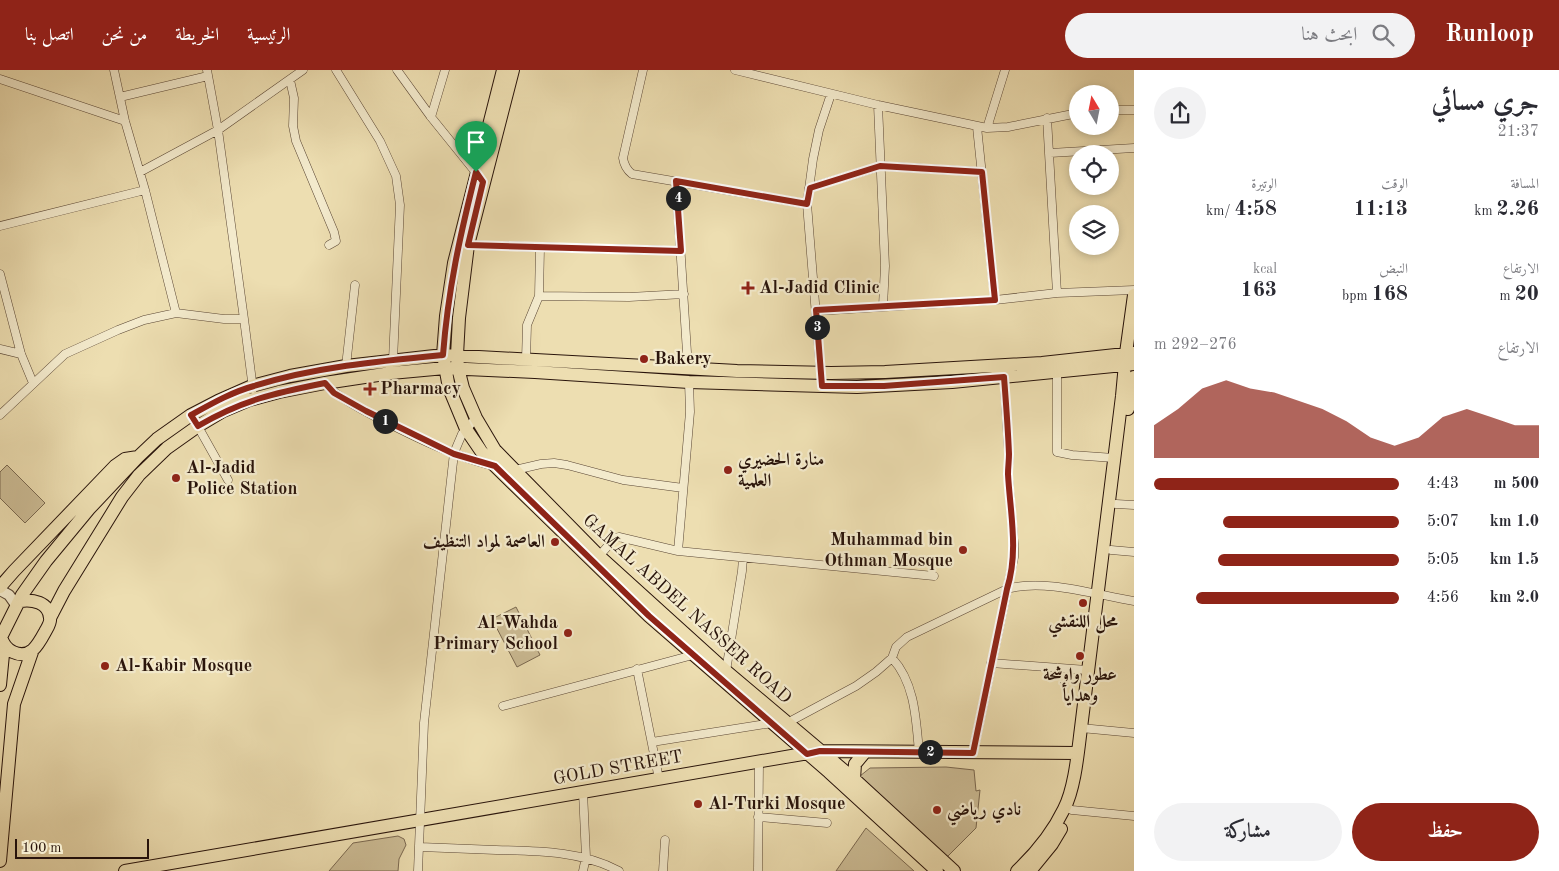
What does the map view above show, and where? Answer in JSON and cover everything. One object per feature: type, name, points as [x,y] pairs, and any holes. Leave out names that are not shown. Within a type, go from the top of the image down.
[{"type":"main road","name":"GAMAL ABDEL NASSER ROAD","points":[[503,70],[480,177],[468,245],[459,318],[457,361],[463,388],[476,418],[496,450],[599,556],[726,671],[854,779],[954,871]]},
{"type":"main road","name":"GAMAL ABDEL NASSER ROAD","points":[[513,70],[454,263],[446,316],[444,368],[448,388],[466,429],[481,452],[649,616],[829,772],[937,871]]},
{"type":"main road","points":[[1030,871],[1052,844],[1078,789],[1102,594],[1114,458],[1130,358],[1134,295]]},
{"type":"main road","points":[[0,685],[2,636],[25,589],[90,509],[157,439],[195,420],[323,377],[346,366],[443,355],[457,361],[689,382],[884,386],[1057,372],[1130,358]]},
{"type":"main road","points":[[0,861],[14,704],[32,652],[49,624],[50,618],[64,591],[122,497],[140,475],[195,420],[218,400],[252,386],[290,376],[323,377],[391,373],[444,368],[457,361],[526,358],[688,368],[821,373],[885,372],[1130,358]]},
{"type":"main road","points":[[1018,871],[1069,809],[1077,753],[1085,728],[1087,670],[1111,550],[1123,440],[1134,377]]},
{"type":"main road","points":[[0,589],[14,571],[115,466],[127,459],[138,457]]},
{"type":"main road","points":[[18,603],[36,600],[48,610],[50,618]]},
{"type":"main road","points":[[2,636],[9,650],[16,654],[32,652]]},
{"type":"main road","name":"GOLD STREET","points":[[125,871],[820,751],[1077,753]]},
{"type":"main road","points":[[854,779],[855,764],[864,752]]},
{"type":"street","points":[[114,70],[125,121],[145,190],[176,313]]},
{"type":"street","points":[[140,172],[218,130],[303,70]]},
{"type":"street","points":[[336,70],[380,141],[396,176],[400,205],[393,360]]},
{"type":"street","points":[[397,70],[431,117],[480,177]]},
{"type":"street","points":[[431,117],[444,70]]},
{"type":"street","points":[[643,70],[624,162],[628,171],[632,174],[807,204]]},
{"type":"street","points":[[735,70],[767,74],[831,94],[977,127],[1008,127],[1069,114]]},
{"type":"street","points":[[987,128],[1005,70]]},
{"type":"street","points":[[120,97],[207,73],[218,130],[254,399]]},
{"type":"street","points":[[0,79],[125,121]]},
{"type":"street","points":[[290,80],[294,98],[294,132],[334,232],[336,241],[329,245]]},
{"type":"street","points":[[822,386],[807,204],[819,130],[831,94]]},
{"type":"street","points":[[878,105],[885,266],[883,306]]},
{"type":"street","points":[[1119,110],[1134,110]]},
{"type":"street","points":[[1047,118],[1057,293]]},
{"type":"street","points":[[977,127],[995,300]]},
{"type":"street","points":[[1050,153],[1134,148]]},
{"type":"street","points":[[810,188],[880,166],[982,172]]},
{"type":"street","points":[[676,181],[688,368]]},
{"type":"street","points":[[0,226],[145,190]]},
{"type":"street","points":[[468,245],[681,251]]},
{"type":"street","points":[[526,358],[527,325],[539,296],[540,248]]},
{"type":"street","points":[[0,274],[21,354],[34,384]]},
{"type":"street","points":[[346,366],[355,285]]},
{"type":"street","points":[[816,310],[995,300],[1057,293],[1134,290]]},
{"type":"street","points":[[539,296],[629,297],[684,294]]},
{"type":"street","points":[[1,413],[34,384],[57,360],[77,348],[144,320],[176,313],[244,320]]},
{"type":"street","points":[[0,348],[21,354]]},
{"type":"street","points":[[1057,372],[1057,452],[1114,458]]},
{"type":"street","points":[[323,377],[334,393],[366,411],[454,454],[495,466]]},
{"type":"street","points":[[973,753],[1012,570],[1014,544],[1008,474],[1009,457],[1004,377]]},
{"type":"street","points":[[678,551],[690,412],[689,382]]},
{"type":"street","points":[[418,871],[424,723],[454,454],[466,429],[476,418]]},
{"type":"street","points":[[195,420],[228,480]]},
{"type":"street","points":[[515,470],[554,463],[623,480],[683,488]]},
{"type":"street","points":[[1116,504],[1134,505]]},
{"type":"street","points":[[599,556],[616,537],[678,551],[934,576]]},
{"type":"street","points":[[1111,550],[1134,552]]},
{"type":"street","points":[[726,671],[742,571],[742,558]]},
{"type":"street","points":[[787,723],[856,686],[876,672],[892,658],[896,647],[907,637],[1007,589],[1016,586],[1064,587],[1134,601]]},
{"type":"street","points":[[0,589],[18,603]]},
{"type":"street","points":[[503,706],[693,655]]},
{"type":"street","points":[[892,658],[904,674],[909,686],[919,752]]},
{"type":"street","points":[[991,663],[1087,670]]},
{"type":"street","points":[[637,670],[659,779]]},
{"type":"street","points":[[652,742],[772,723]]},
{"type":"street","points":[[1085,728],[1134,733]]},
{"type":"street","points":[[758,871],[759,762]]},
{"type":"street","points":[[583,792],[586,857],[583,871]]},
{"type":"street","points":[[1069,809],[1134,816]]},
{"type":"street","points":[[758,817],[827,824]]},
{"type":"street","points":[[663,871],[665,840]]},
{"type":"street","points":[[420,847],[528,851],[586,857],[619,871]]},
{"type":"shaded area","points":[[7,465],[45,503],[25,523],[0,498],[0,472]]},
{"type":"shaded area","points":[[516,607],[540,655],[517,667],[492,619]]},
{"type":"shaded area","name":"نادي رياضي","points":[[946,767],[974,770],[976,791],[980,790],[976,828],[947,857],[860,776],[870,768]]},
{"type":"shaded area","points":[[866,828],[914,871],[836,871]]},
{"type":"shaded area","points":[[398,836],[404,839],[406,845],[399,859],[398,871],[329,871],[353,843]]},
{"type":"place","name":"Al-Jadid Clinic","points":[[748,288]]},
{"type":"place","name":"Bakery","points":[[644,359]]},
{"type":"place","name":"Pharmacy","points":[[370,389]]},
{"type":"place","name":"منارة الحضيري العلمية","points":[[728,470]]},
{"type":"place","name":"Al-Jadid Police Station","points":[[176,478]]},
{"type":"place","name":"العاصمة لمواد التنظيف","points":[[555,542]]},
{"type":"place","name":"Muhammad bin Othman Mosque","points":[[963,550]]},
{"type":"place","name":"محل اللنقشي","points":[[1083,603]]},
{"type":"place","name":"Al-Wahda Primary School","points":[[568,633]]},
{"type":"place","name":"عطور واوشحة وهدايأ","points":[[1080,656]]},
{"type":"place","name":"Al-Kabir Mosque","points":[[105,666]]},
{"type":"place","name":"Al-Turki Mosque","points":[[698,804]]},
{"type":"place","name":"نادي رياضي","points":[[937,810]]},
{"type":"route","points":[[880,166],[934,171],[982,172],[995,300],[816,310],[822,386],[884,386],[1004,377],[1014,557],[973,753],[820,751],[807,754],[649,616],[495,466],[454,454],[366,411],[334,393],[325,383],[278,392],[250,400],[223,411],[198,426],[191,415],[218,400],[252,386],[290,376],[346,366],[443,355],[446,316],[454,263],[476,172],[483,182],[468,245],[681,251],[676,181],[807,204],[810,188],[880,166]]}]
